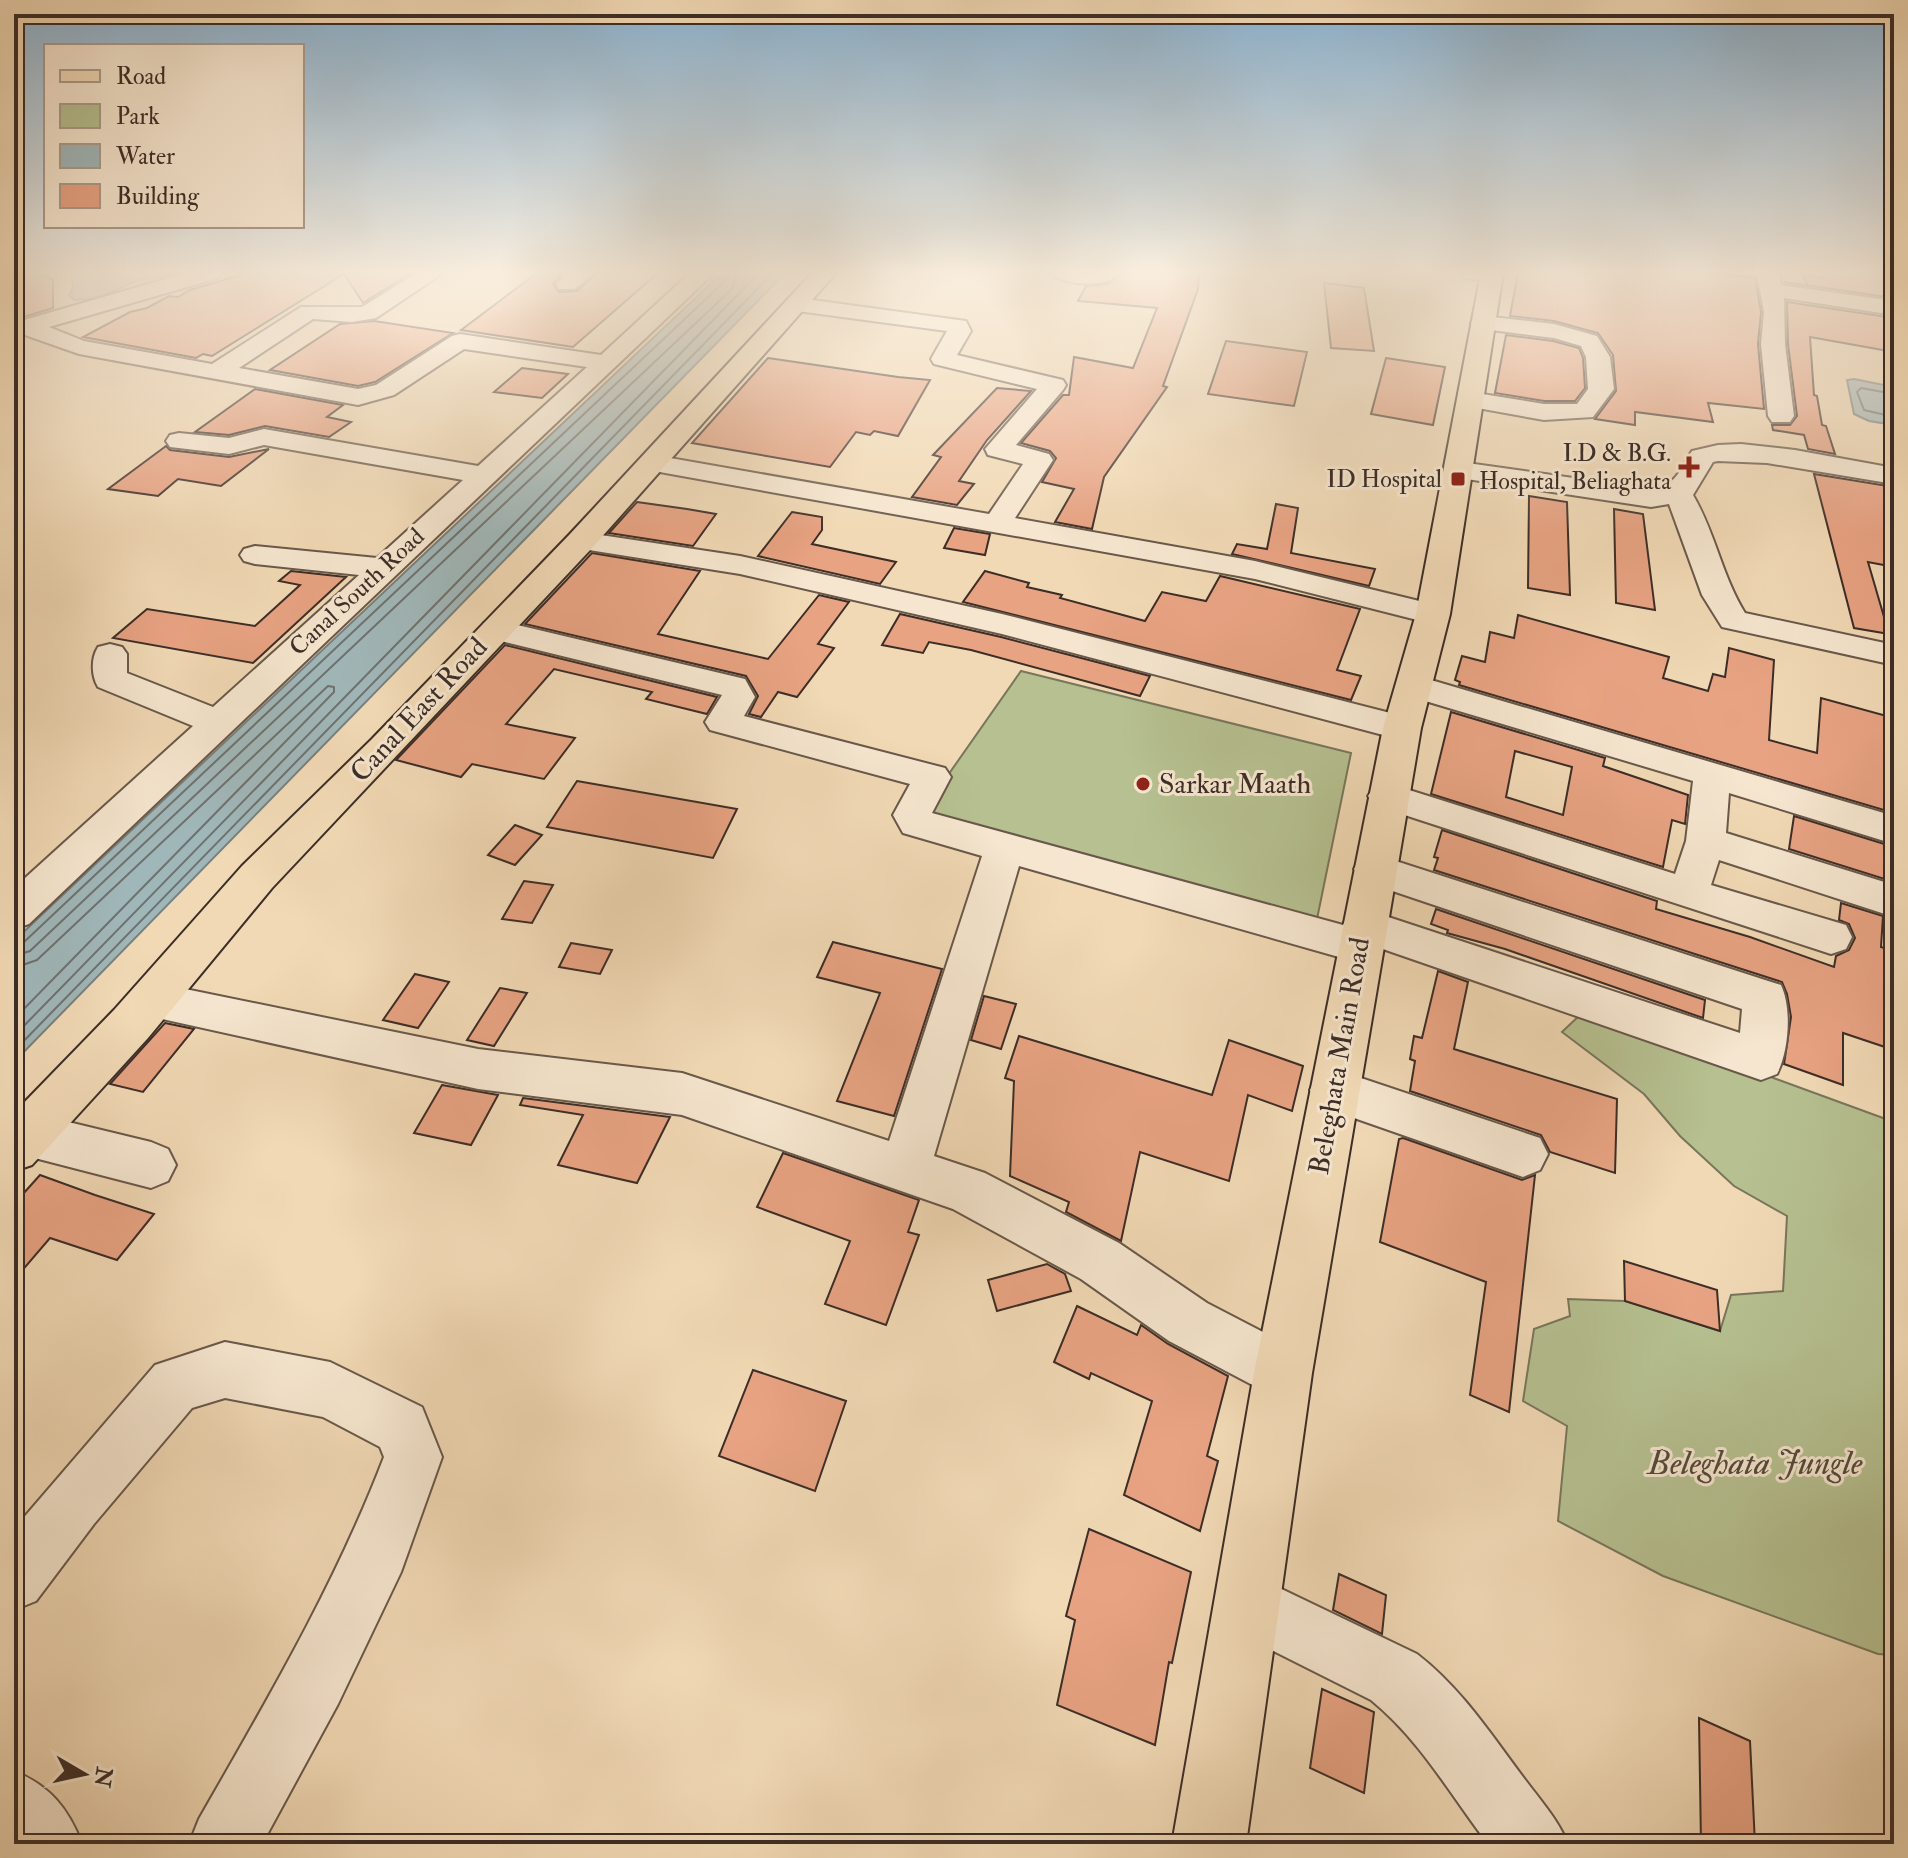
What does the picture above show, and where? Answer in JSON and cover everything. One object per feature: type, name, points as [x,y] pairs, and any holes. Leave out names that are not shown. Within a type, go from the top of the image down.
[{"type":"main road","name":"Canal East Road","points":[[20,1141],[151,1000],[257,877],[385,748],[581,541],[744,360]]},
{"type":"main road","name":"Beleghata Main Road","points":[[1209,1844],[1283,1373],[1387,796],[1433,614],[1477,360]]},
{"type":"street","points":[[152,360],[358,397],[385,390],[431,360]]},
{"type":"street","points":[[216,372],[235,360]]},
{"type":"street","name":"Canal South Road","points":[[14,913],[31,877],[216,722],[483,475],[595,360]]},
{"type":"street","points":[[946,360],[1054,385],[998,449],[1039,460],[996,525]]},
{"type":"street","points":[[1470,400],[1544,412],[1584,412],[1601,389],[1598,360]]},
{"type":"street","points":[[1775,360],[1781,416]]},
{"type":"street","points":[[179,441],[229,446],[264,437],[483,475]]},
{"type":"street","points":[[1460,470],[1651,498],[1678,494],[1694,477],[1702,457],[1718,452],[1754,454],[1894,476]]},
{"type":"street","points":[[653,463],[1255,570],[1433,614]]},
{"type":"street","points":[[1678,494],[1689,513],[1718,595],[1733,620],[1894,655]]},
{"type":"street","points":[[581,541],[740,565],[1142,658],[1408,707],[1712,774],[1894,830]]},
{"type":"street","points":[[255,555],[382,568]]},
{"type":"street","points":[[496,630],[736,692],[723,722],[932,777],[912,815],[917,823],[1362,936],[1761,1060],[1765,998],[1374,869]]},
{"type":"street","points":[[110,654],[110,679],[216,722]]},
{"type":"street","points":[[1705,899],[1712,774]]},
{"type":"street","points":[[1387,796],[1831,937]]},
{"type":"street","points":[[1706,841],[1894,901]]},
{"type":"street","points":[[905,1169],[1005,847]]},
{"type":"street","points":[[151,1000],[478,1069],[682,1094],[967,1190],[1100,1261],[1188,1322],[1283,1373]]},
{"type":"street","points":[[1334,1090],[1523,1154]]},
{"type":"street","points":[[20,1141],[151,1165]]},
{"type":"street","points":[[14,1579],[73,1503],[175,1385],[225,1370],[330,1390],[402,1427],[413,1457],[379,1550],[315,1681],[224,1844]]},
{"type":"street","points":[[1246,1604],[1394,1677],[1415,1692],[1434,1712],[1513,1823],[1533,1844]]},
{"type":"street","points":[[14,1806],[47,1844]]},
{"type":"green space","name":"Sarkar Maath","points":[[1021,671],[1351,753],[1317,919],[920,815]]},
{"type":"green space","name":"Beleghata Jungle","points":[[1581,1014],[1760,1073],[1894,1122],[1894,1655],[1878,1654],[1663,1576],[1558,1521],[1567,1426],[1523,1401],[1534,1329],[1570,1316],[1568,1299],[1625,1301],[1720,1331],[1731,1295],[1783,1291],[1787,1216],[1734,1186],[1680,1136],[1644,1094],[1562,1032]]},
{"type":"water","points":[[630,360],[700,360],[14,1062],[14,941]]},
{"type":"water","points":[[1847,380],[1894,387],[1894,425],[1869,421],[1854,414]]},
{"type":"building","points":[[286,360],[410,360],[375,382],[358,386],[270,370]]},
{"type":"building","points":[[766,360],[930,380],[898,436],[874,431],[870,435],[856,432],[830,467],[692,443]]},
{"type":"building","points":[[1074,360],[1133,368],[1136,360],[1172,360],[1163,386],[1167,387],[1104,477],[1092,529],[1055,522],[1074,489],[1042,482],[1056,458],[1050,451],[1021,443],[1063,395],[1069,395]]},
{"type":"building","points":[[1220,360],[1305,360],[1294,406],[1208,394]]},
{"type":"building","points":[[1386,360],[1445,367],[1433,425],[1371,414]]},
{"type":"building","points":[[1501,360],[1583,360],[1585,388],[1575,401],[1544,401],[1495,393]]},
{"type":"building","points":[[1613,360],[1759,360],[1764,409],[1708,403],[1713,422],[1635,412],[1635,425],[1595,419],[1616,391]]},
{"type":"building","points":[[1790,360],[1812,360],[1814,395],[1817,396],[1822,425],[1826,426],[1835,454],[1808,449],[1804,435],[1773,430],[1772,425],[1790,425],[1797,416]]},
{"type":"building","points":[[522,368],[568,374],[542,398],[494,392]]},
{"type":"building","points":[[997,388],[1031,391],[987,440],[959,481],[974,484],[957,505],[912,497],[941,457],[933,455]]},
{"type":"building","points":[[255,389],[343,405],[327,417],[351,422],[329,437],[265,426],[229,435],[195,432]]},
{"type":"building","points":[[166,446],[170,450],[229,457],[269,449],[221,486],[178,479],[158,496],[108,489]]},
{"type":"building","points":[[1814,474],[1894,487],[1894,567],[1868,562],[1889,634],[1854,628]]},
{"type":"building","points":[[1529,496],[1567,502],[1570,595],[1528,588]]},
{"type":"building","points":[[637,502],[716,514],[693,546],[609,533]]},
{"type":"building","points":[[1276,504],[1298,508],[1291,553],[1375,569],[1369,586],[1232,554],[1237,544],[1267,549]]},
{"type":"building","points":[[1614,509],[1643,514],[1655,610],[1616,603]]},
{"type":"building","points":[[792,512],[822,517],[822,530],[812,544],[896,562],[880,584],[758,556]]},
{"type":"building","points":[[954,528],[990,534],[985,555],[944,548]]},
{"type":"building","points":[[592,553],[700,571],[658,634],[768,659],[819,595],[849,602],[818,644],[834,648],[797,697],[778,692],[761,717],[749,714],[758,696],[746,676],[525,624]]},
{"type":"building","points":[[291,571],[346,577],[253,663],[113,638],[147,609],[255,626],[300,585],[279,581]]},
{"type":"building","points":[[985,571],[1029,583],[1027,587],[1062,595],[1060,598],[1145,621],[1162,592],[1206,601],[1220,576],[1360,609],[1337,670],[1361,676],[1351,700],[963,602]]},
{"type":"building","points":[[900,614],[1150,676],[1140,696],[971,650],[929,642],[923,653],[882,645]]},
{"type":"building","points":[[1518,615],[1669,657],[1663,678],[1708,691],[1713,674],[1725,677],[1729,648],[1774,660],[1769,740],[1817,753],[1821,698],[1894,718],[1894,813],[1459,685],[1460,682],[1455,680],[1462,656],[1485,662],[1490,632],[1514,638]]},
{"type":"building","points":[[505,645],[717,697],[707,714],[646,699],[652,692],[554,669],[506,724],[575,738],[544,779],[472,764],[461,777],[396,760]]},
{"type":"building","points":[[1451,712],[1605,758],[1603,766],[1688,795],[1685,824],[1672,820],[1663,867],[1431,794]],"holes":[[[1515,751],[1572,767],[1563,815],[1506,797]]]},
{"type":"building","points":[[577,781],[737,809],[713,858],[547,827]]},
{"type":"building","points":[[1794,816],[1894,847],[1894,882],[1789,849]]},
{"type":"building","points":[[515,825],[542,835],[515,865],[488,855]]},
{"type":"building","points":[[1442,830],[1657,901],[1656,909],[1750,937],[1834,967],[1836,956],[1849,950],[1855,938],[1849,924],[1839,920],[1841,903],[1883,916],[1881,947],[1894,951],[1894,1050],[1843,1033],[1843,1085],[1784,1064],[1791,1017],[1782,982],[1434,870],[1438,858],[1434,857]]},
{"type":"building","points":[[524,881],[553,885],[532,923],[502,919]]},
{"type":"building","points":[[1436,909],[1705,1000],[1703,1018],[1505,949],[1447,933],[1448,930],[1431,924]]},
{"type":"building","points":[[833,942],[942,969],[894,1116],[837,1101],[880,993],[817,977]]},
{"type":"building","points":[[571,943],[612,950],[600,974],[559,967]]},
{"type":"building","points":[[1438,971],[1468,982],[1454,1049],[1617,1099],[1615,1173],[1550,1152],[1541,1135],[1410,1091],[1415,1061],[1410,1059],[1414,1036],[1422,1038]]},
{"type":"building","points":[[415,974],[449,982],[418,1028],[383,1020]]},
{"type":"building","points":[[500,988],[527,993],[494,1046],[467,1040]]},
{"type":"building","points":[[984,996],[1016,1004],[1001,1049],[971,1040]]},
{"type":"building","points":[[165,1023],[194,1029],[143,1092],[110,1084]]},
{"type":"building","points":[[1019,1036],[1212,1095],[1229,1040],[1303,1066],[1292,1111],[1248,1095],[1229,1181],[1140,1152],[1121,1241],[1066,1212],[1069,1202],[1010,1176],[1014,1081],[1005,1078]]},
{"type":"building","points":[[442,1085],[498,1095],[471,1145],[414,1133]]},
{"type":"building","points":[[523,1098],[670,1117],[637,1183],[558,1165],[583,1115],[520,1105]]},
{"type":"building","points":[[1399,1139],[1522,1180],[1535,1175],[1509,1412],[1470,1395],[1486,1282],[1380,1242]]},
{"type":"building","points":[[783,1153],[919,1200],[908,1232],[919,1235],[886,1325],[825,1304],[850,1241],[757,1207]]},
{"type":"building","points":[[40,1175],[154,1214],[117,1260],[50,1238],[14,1280],[14,1204]]},
{"type":"building","points":[[1624,1261],[1717,1290],[1720,1331],[1625,1301]]},
{"type":"building","points":[[1047,1264],[1065,1274],[1071,1291],[997,1311],[988,1280]]},
{"type":"building","points":[[1077,1306],[1137,1335],[1141,1325],[1168,1344],[1228,1376],[1207,1456],[1218,1461],[1200,1531],[1124,1495],[1152,1401],[1091,1373],[1089,1379],[1054,1362]]},
{"type":"building","points":[[753,1370],[846,1401],[815,1491],[719,1456]]},
{"type":"building","points":[[1089,1529],[1191,1572],[1172,1663],[1169,1662],[1155,1745],[1057,1705],[1075,1620],[1066,1616]]},
{"type":"building","points":[[1339,1574],[1386,1595],[1382,1634],[1333,1610]]},
{"type":"building","points":[[1322,1689],[1374,1712],[1364,1793],[1310,1768]]},
{"type":"building","points":[[1699,1718],[1750,1741],[1755,1844],[1701,1844]]},
{"type":"place","name":"I.D & B.G. Hospital, Beliaghata","points":[[1689,467]]},
{"type":"place","name":"ID Hospital","points":[[1458,479]]},
{"type":"place","name":"Sarkar Maath","points":[[1143,784]]}]
